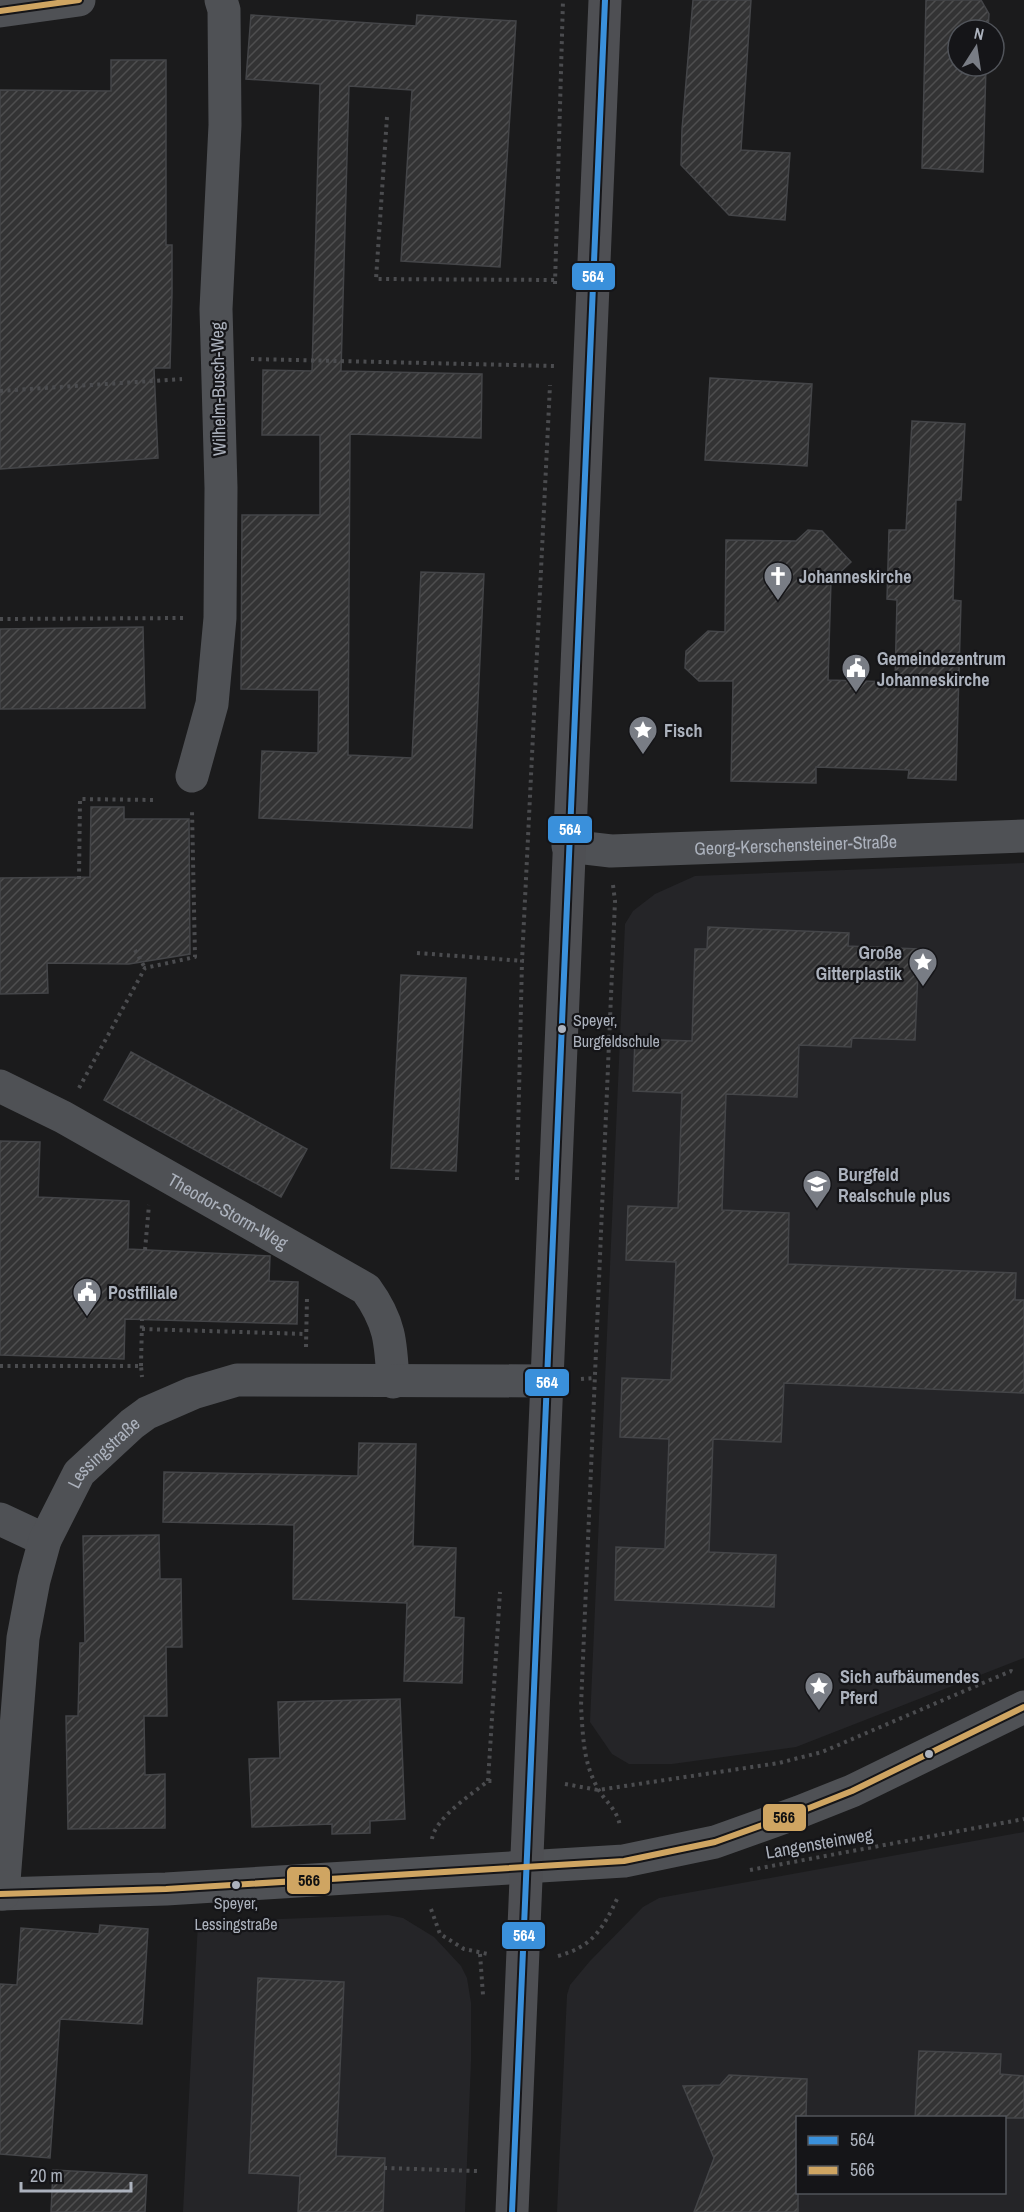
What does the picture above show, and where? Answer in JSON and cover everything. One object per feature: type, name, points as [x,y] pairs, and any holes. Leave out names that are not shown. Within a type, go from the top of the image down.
[{"type":"main road","points":[[512,2212],[604,0]]},
{"type":"street","points":[[0,11],[79,0]]},
{"type":"street","name":"Wilhelm-Busch-Weg","points":[[192,776],[212,704],[220,618],[221,488],[216,309],[225,125],[224,10],[221,0]]},
{"type":"street","name":"Georg-Kerschensteiner-Straße","points":[[568,846],[611,850],[1024,837]]},
{"type":"street","name":"Theodor-Storm-Weg","points":[[0,1086],[63,1117],[366,1289],[380,1308],[389,1329],[393,1382]]},
{"type":"street","name":"Lessingstraße","points":[[2,1894],[23,1638],[34,1580],[45,1540],[79,1473],[147,1413],[193,1393],[237,1380],[393,1382],[547,1380]]},
{"type":"street","points":[[0,1519],[45,1540]]},
{"type":"street","points":[[2,1894],[217,1886],[624,1861],[715,1842],[852,1791],[1024,1707]]},
{"type":"path","points":[[554,291],[563,0]]},
{"type":"path","points":[[387,117],[376,279],[592,281]]},
{"type":"path","points":[[517,1183],[522,961],[552,355]]},
{"type":"path","points":[[0,391],[171,381],[217,364],[589,366]]},
{"type":"path","points":[[0,619],[220,618]]},
{"type":"path","points":[[63,1117],[145,968],[195,957],[192,776]]},
{"type":"path","points":[[79,879],[80,799],[154,800]]},
{"type":"path","points":[[612,876],[615,923],[581,1706],[584,1755],[598,1790],[779,1763],[822,1752],[1011,1671],[1017,1675]]},
{"type":"path","points":[[135,950],[145,968]]},
{"type":"path","points":[[417,953],[564,963]]},
{"type":"path","points":[[305,1380],[308,1279],[320,1262]]},
{"type":"path","points":[[142,1319],[141,1366],[147,1413]]},
{"type":"path","points":[[142,1329],[306,1334]]},
{"type":"path","points":[[0,1366],[141,1366]]},
{"type":"path","points":[[433,1833],[457,1805],[488,1781],[500,1583]]},
{"type":"path","name":"Langensteinweg","points":[[746,1870],[1024,1819]]},
{"type":"path","points":[[559,1956],[583,1947],[604,1926],[619,1894]]},
{"type":"path","points":[[431,1909],[440,1934],[464,1949],[480,1954]]},
{"type":"path","points":[[384,2168],[477,2171]]},
{"type":"shaded area","name":"Burgfeld Realschule plus","points":[[1024,863],[1024,1658],[796,1747],[672,1764],[629,1764],[612,1754],[590,1722],[625,924],[633,911],[655,894],[695,876]]},
{"type":"shaded area","points":[[1024,1832],[1024,2212],[557,2212],[567,1995],[570,1985],[590,1961],[643,1907],[659,1898]]},
{"type":"shaded area","points":[[388,1915],[403,1918],[434,1937],[461,1966],[467,1978],[471,2003],[471,2061],[465,2212],[183,2212],[198,1922]]},
{"type":"building","points":[[693,0],[751,0],[741,150],[790,153],[785,220],[729,215],[681,165]]},
{"type":"building","points":[[926,0],[981,0],[989,14],[989,18],[946,18],[946,78],[986,78],[983,172],[922,168]]},
{"type":"building","points":[[251,15],[416,26],[417,15],[516,21],[500,267],[401,261],[412,90],[349,86],[341,371],[482,374],[481,438],[350,434],[348,755],[412,758],[421,572],[484,574],[472,828],[259,818],[262,751],[318,753],[319,690],[241,689],[242,515],[320,515],[320,435],[262,435],[263,370],[312,371],[320,84],[246,79]]},
{"type":"building","points":[[111,60],[166,60],[166,245],[172,245],[172,293],[170,368],[154,368],[158,458],[0,469],[0,90],[111,91]]},
{"type":"building","points":[[710,378],[812,384],[807,466],[705,460]]},
{"type":"building","points":[[912,421],[965,424],[961,500],[956,500],[953,600],[961,601],[956,780],[908,778],[909,770],[816,767],[816,783],[731,781],[733,681],[699,681],[685,668],[686,651],[708,631],[725,632],[726,540],[796,541],[808,530],[822,531],[851,562],[831,581],[828,680],[895,682],[897,600],[887,599],[889,530],[906,530]]},
{"type":"building","points":[[143,627],[145,708],[0,709],[0,629]]},
{"type":"building","points":[[91,807],[124,807],[124,819],[189,819],[190,954],[129,964],[47,963],[48,993],[0,994],[0,878],[90,877]]},
{"type":"building","points":[[708,927],[849,933],[848,946],[919,949],[915,1040],[852,1038],[851,1047],[799,1045],[797,1097],[726,1094],[722,1210],[789,1213],[788,1264],[1016,1273],[1015,1300],[1024,1300],[1024,1393],[784,1383],[781,1442],[713,1439],[709,1552],[776,1555],[774,1607],[615,1600],[616,1547],[665,1549],[669,1439],[620,1437],[622,1378],[671,1380],[676,1262],[626,1260],[628,1206],[678,1208],[682,1093],[633,1091],[635,1039],[692,1041],[695,949],[707,949]]},
{"type":"building","points":[[401,975],[466,978],[456,1171],[391,1168]]},
{"type":"building","points":[[131,1052],[307,1149],[281,1197],[104,1100]]},
{"type":"building","points":[[0,1141],[40,1142],[38,1197],[129,1201],[128,1249],[270,1256],[269,1281],[298,1282],[297,1324],[125,1319],[124,1359],[0,1355]]},
{"type":"building","points":[[359,1443],[416,1444],[413,1546],[456,1548],[454,1617],[464,1618],[462,1683],[404,1681],[407,1603],[293,1599],[294,1525],[163,1522],[164,1472],[358,1476]]},
{"type":"building","points":[[159,1535],[160,1579],[181,1579],[182,1647],[166,1647],[167,1716],[144,1716],[145,1775],[165,1774],[165,1828],[68,1829],[66,1716],[78,1716],[80,1643],[85,1643],[83,1536]]},
{"type":"building","points":[[400,1699],[405,1819],[370,1821],[370,1833],[332,1834],[332,1824],[252,1827],[249,1759],[280,1758],[278,1702]]},
{"type":"building","points":[[100,1925],[148,1929],[142,2024],[60,2019],[50,2158],[0,2154],[0,1984],[17,1985],[21,1928],[99,1934]]},
{"type":"building","points":[[258,1978],[344,1982],[336,2156],[385,2158],[383,2212],[298,2212],[300,2176],[249,2173]]},
{"type":"building","points":[[919,2051],[1001,2054],[1000,2074],[1024,2076],[1024,2118],[915,2116]]},
{"type":"building","points":[[729,2075],[807,2079],[806,2116],[796,2116],[798,2212],[694,2212],[714,2158],[683,2086],[720,2085]]},
{"type":"building","points":[[53,2170],[147,2175],[145,2212],[51,2212]]},
{"type":"transit line","name":"566","points":[[0,11],[79,0]]},
{"type":"transit line","name":"564","points":[[512,2212],[605,0]]},
{"type":"transit line","name":"566","points":[[0,1894],[166,1889],[624,1861],[715,1842],[799,1812],[852,1791],[1024,1707]]},
{"type":"place","name":"Johanneskirche","points":[[778,602]]},
{"type":"place","name":"Gemeindezentrum Johanneskirche","points":[[856,694]]},
{"type":"place","name":"Fisch","points":[[643,756]]},
{"type":"place","name":"Große Gitterplastik","points":[[923,988]]},
{"type":"place","name":"Speyer, Burgfeldschule","points":[[562,1029]]},
{"type":"place","name":"Burgfeld Realschule plus","points":[[817,1210]]},
{"type":"place","name":"Postfiliale","points":[[87,1318]]},
{"type":"place","name":"Sich aufbäumendes Pferd","points":[[819,1712]]},
{"type":"place","name":"Speyer, Lessingstraße","points":[[236,1885]]}]
